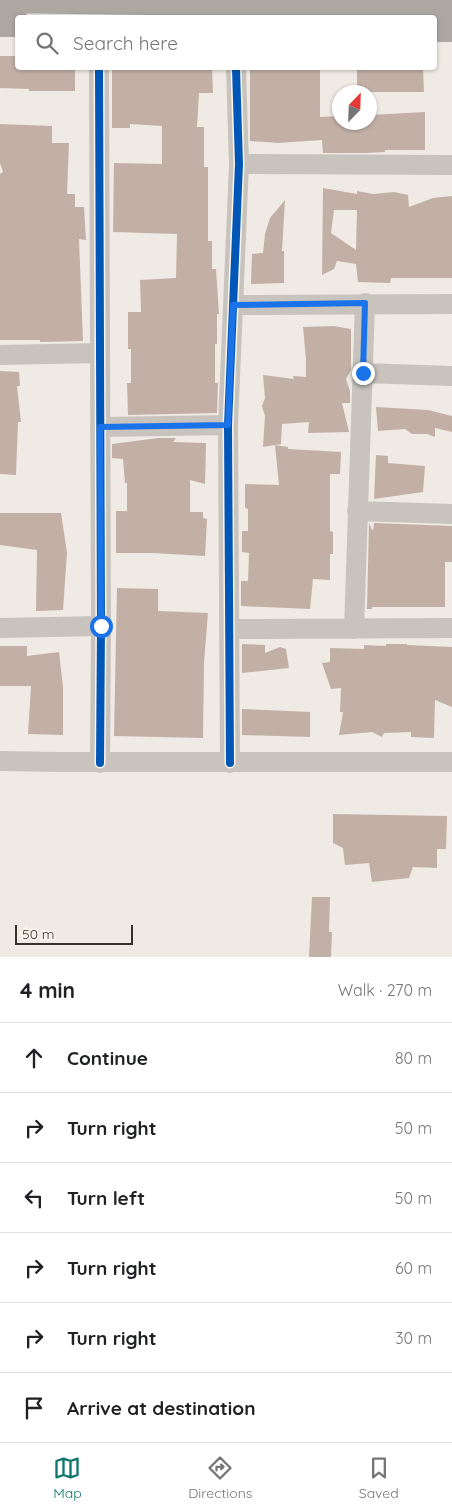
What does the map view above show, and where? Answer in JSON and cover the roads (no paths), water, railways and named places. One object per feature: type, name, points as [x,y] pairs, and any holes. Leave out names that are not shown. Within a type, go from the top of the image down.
[{"type":"main road","points":[[0,0],[99,10],[232,11],[452,6]]},
{"type":"main road","points":[[0,24],[15,24]]},
{"type":"main road","points":[[437,29],[452,29]]},
{"type":"street","points":[[99,70],[100,762]]},
{"type":"street","points":[[230,762],[228,425],[239,164],[236,70]]},
{"type":"street","points":[[239,164],[452,165]]},
{"type":"street","points":[[354,629],[365,303]]},
{"type":"street","points":[[233,305],[452,304]]},
{"type":"street","points":[[0,356],[100,353]]},
{"type":"street","points":[[363,373],[452,376]]},
{"type":"street","points":[[100,427],[228,425]]},
{"type":"street","points":[[357,512],[452,514]]},
{"type":"street","points":[[0,628],[101,626]]},
{"type":"street","points":[[230,629],[452,628]]},
{"type":"street","points":[[0,761],[452,762]]}]
